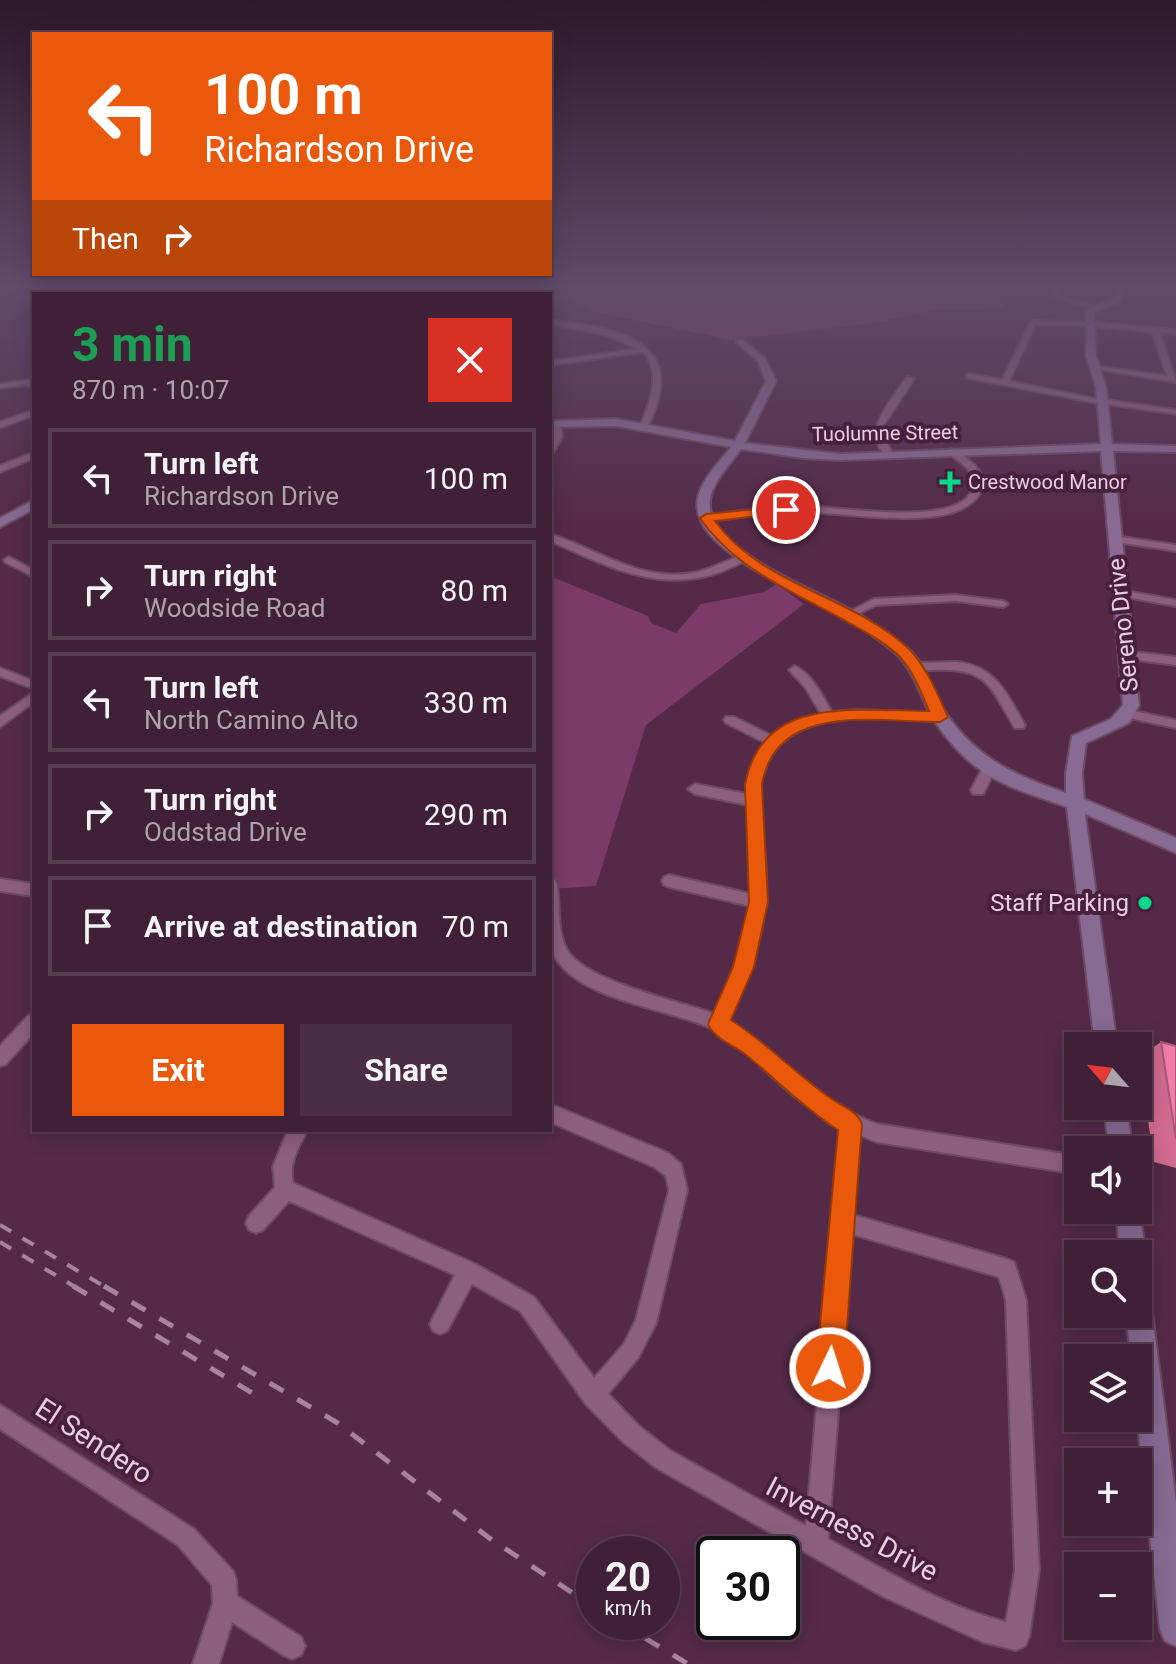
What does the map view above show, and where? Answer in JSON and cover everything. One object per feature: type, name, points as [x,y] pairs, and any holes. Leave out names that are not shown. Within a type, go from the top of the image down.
[{"type":"street","points":[[645,424],[653,403],[656,366]]},
{"type":"street","points":[[764,366],[771,381],[739,444],[707,487],[702,501],[706,518],[719,536],[786,584],[885,636],[915,667],[940,717],[955,737],[989,768],[1014,782],[1076,803],[1176,846]]},
{"type":"street","points":[[1004,383],[1012,366]]},
{"type":"street","points":[[1095,368],[1174,380]]},
{"type":"street","name":"Sereno Drive","points":[[1095,368],[1102,401],[1129,714],[1121,722],[1087,732],[1078,740],[1074,773],[1104,1032]]},
{"type":"street","points":[[970,376],[1176,412]]},
{"type":"street","points":[[889,455],[879,426],[910,379]]},
{"type":"street","points":[[0,386],[28,382],[32,385]]},
{"type":"street","points":[[0,425],[32,413]]},
{"type":"street","points":[[552,448],[558,437],[553,423]]},
{"type":"street","name":"Tuolumne Street","points":[[553,423],[645,424],[803,455],[1106,447],[1176,449]]},
{"type":"street","points":[[706,518],[806,509],[918,515],[949,511],[972,500],[978,492],[978,480],[965,461],[951,452]]},
{"type":"street","points":[[0,469],[32,456]]},
{"type":"street","points":[[0,523],[32,505]]},
{"type":"street","points":[[552,538],[635,572],[676,580],[708,576],[745,557]]},
{"type":"street","points":[[1114,539],[1176,548]]},
{"type":"street","points":[[9,560],[32,573]]},
{"type":"street","points":[[1119,593],[1176,603]]},
{"type":"street","points":[[848,615],[874,602],[956,598],[1003,604]]},
{"type":"street","points":[[1126,655],[1176,661]]},
{"type":"street","points":[[915,667],[969,666],[986,672],[1019,725]]},
{"type":"street","points":[[795,670],[809,684],[828,716]]},
{"type":"street","points":[[0,672],[32,684]]},
{"type":"street","points":[[0,723],[32,698]]},
{"type":"street","points":[[1129,714],[1176,724]]},
{"type":"street","points":[[719,1024],[743,967],[758,902],[754,801],[756,770],[772,741],[800,722],[828,716],[940,717]]},
{"type":"street","points":[[730,720],[772,741]]},
{"type":"street","points":[[978,790],[989,768]]},
{"type":"street","points":[[695,789],[754,801]]},
{"type":"street","points":[[669,881],[758,902]]},
{"type":"street","points":[[0,885],[32,890]]},
{"type":"street","points":[[552,925],[553,946],[583,973],[719,1024],[751,1046],[820,1105],[851,1124],[877,1133],[1064,1163]]},
{"type":"street","points":[[0,1058],[32,1023]]},
{"type":"street","points":[[552,1114],[661,1160],[674,1171],[678,1190],[646,1323],[631,1351],[593,1395]]},
{"type":"street","points":[[816,1543],[851,1124]]},
{"type":"street","points":[[256,1223],[286,1190],[280,1179],[281,1165],[297,1132]]},
{"type":"street","name":"Inverness Drive","points":[[286,1190],[468,1271],[527,1304],[593,1395],[631,1434],[663,1459],[891,1587],[983,1629],[1016,1637],[1027,1570],[1016,1300],[1007,1269],[842,1221]]},
{"type":"street","points":[[440,1324],[468,1271]]},
{"type":"street","points":[[1141,1328],[1176,1630]]},
{"type":"street","name":"El Sendero","points":[[0,1416],[186,1537],[224,1580],[225,1603]]},
{"type":"street","points":[[206,1664],[225,1603],[292,1646]]},
{"type":"shaded area","points":[[552,577],[648,616],[651,623],[676,633],[701,604],[764,592],[777,584],[804,604],[646,725],[596,886],[552,889]]},
{"type":"building","points":[[1161,1042],[1176,1046],[1176,1139]]},
{"type":"railway","points":[[0,1225],[107,1288]]},
{"type":"railway","points":[[0,1242],[77,1288]]},
{"type":"railway","points":[[73,1286],[259,1397]]},
{"type":"railway","points":[[104,1286],[336,1422],[492,1540],[576,1595]]},
{"type":"railway","points":[[648,1640],[688,1664]]},
{"type":"place","name":"Crestwood Manor","points":[[950,482]]},
{"type":"place","name":"Staff Parking","points":[[1145,903]]},
{"type":"route","points":[[786,510],[706,518],[719,536],[756,566],[885,636],[905,654],[921,676],[940,717],[828,716],[800,722],[772,741],[762,755],[753,785],[758,902],[755,925],[743,967],[719,1024],[751,1046],[820,1105],[851,1124],[830,1368]]}]
